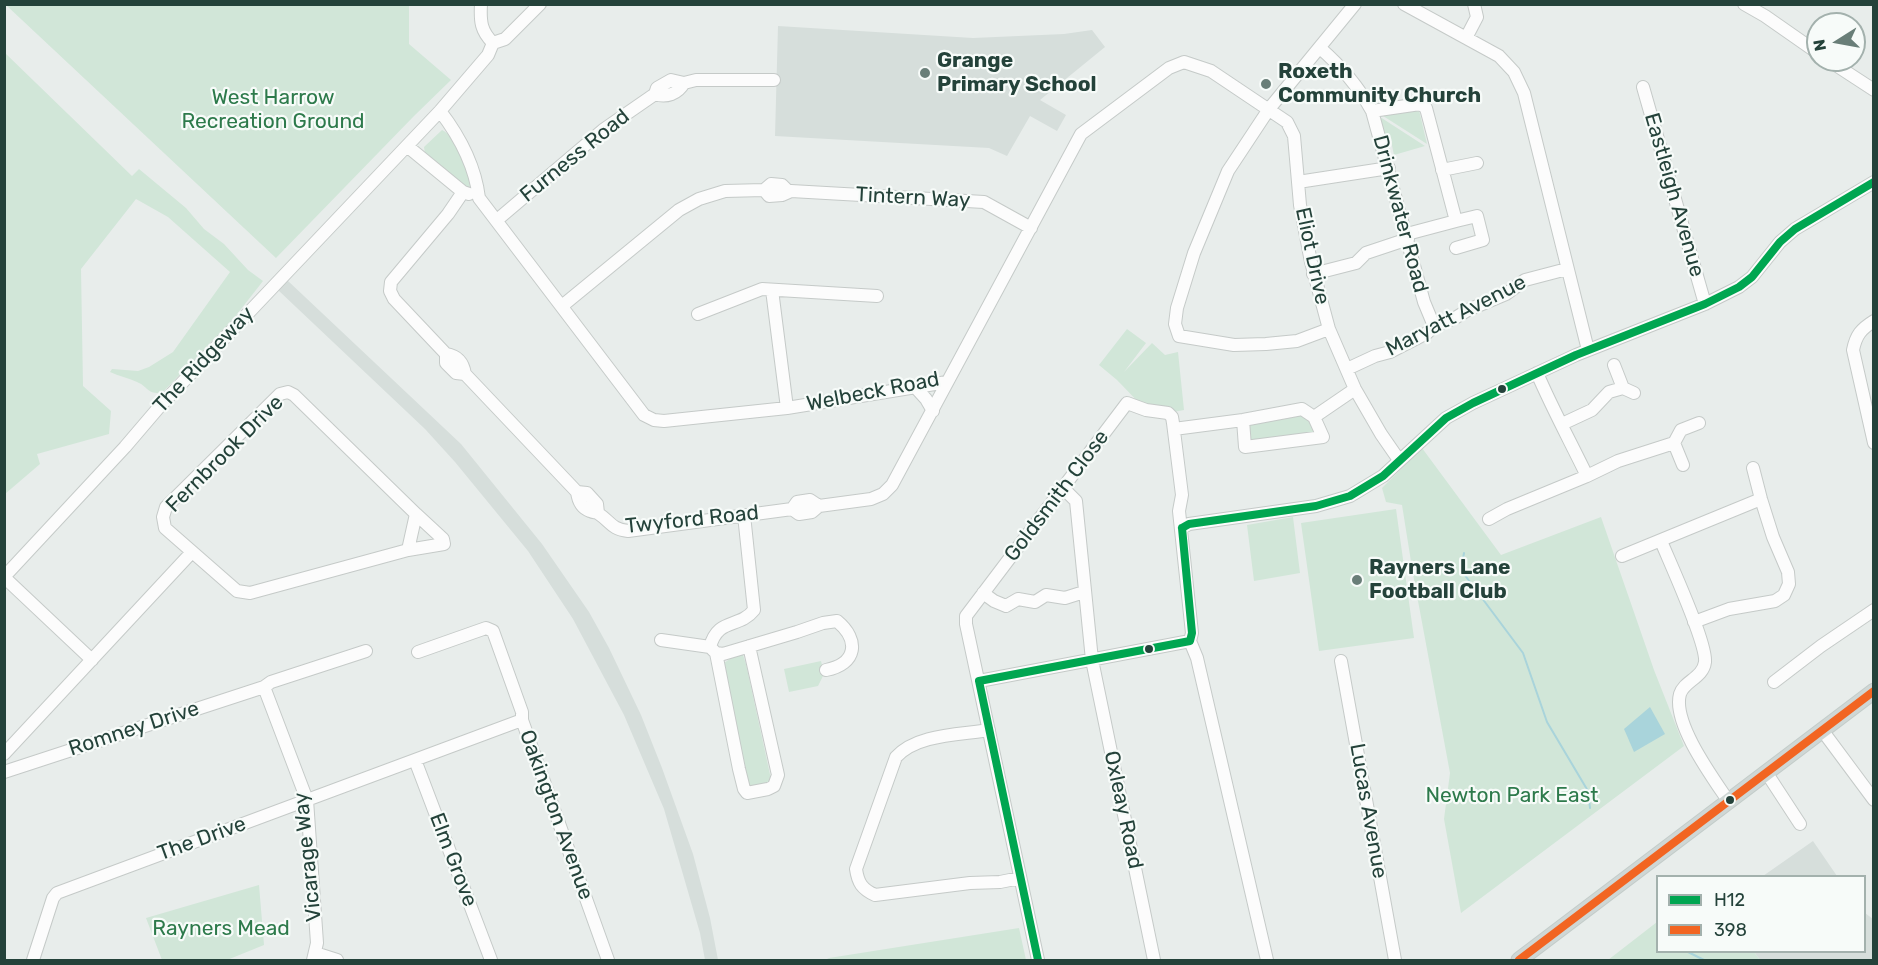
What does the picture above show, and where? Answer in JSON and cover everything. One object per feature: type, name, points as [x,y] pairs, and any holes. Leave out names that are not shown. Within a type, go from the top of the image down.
[{"type":"main road","points":[[1519,960],[1874,691]]},
{"type":"street","points":[[481,4],[480,20],[483,31],[493,43],[506,39],[540,4]]},
{"type":"street","points":[[1329,329],[1298,341],[1234,345],[1179,336],[1175,324],[1177,308],[1194,253],[1228,171],[1269,109],[1355,4]]},
{"type":"street","points":[[1466,38],[1477,17],[1474,4]]},
{"type":"street","points":[[1744,4],[1766,16],[1806,44]]},
{"type":"street","points":[[1405,5],[1499,56],[1514,72],[1524,93],[1588,350]]},
{"type":"street","name":"The Ridgeway","points":[[4,577],[160,406],[440,111],[488,55],[493,43]]},
{"type":"street","name":"Drinkwater Road","points":[[1320,48],[1341,66],[1372,111],[1424,302],[1434,326]]},
{"type":"street","name":"Welbeck Road","points":[[440,111],[455,130],[467,155],[477,181],[479,198],[528,266],[562,306],[644,415],[654,420],[787,408],[947,382],[1081,134],[1169,68],[1184,62],[1211,71],[1269,109]]},
{"type":"street","points":[[1846,72],[1874,90]]},
{"type":"street","name":"Furness Road","points":[[497,220],[603,130],[655,94],[662,83],[671,80],[684,83],[696,80],[774,80]]},
{"type":"street","name":"Eastleigh Avenue","points":[[1643,87],[1705,304]]},
{"type":"street","points":[[1372,111],[1420,104],[1426,108],[1456,221]]},
{"type":"street","name":"Eliot Drive","points":[[1269,109],[1287,122],[1294,136],[1300,205],[1313,274],[1329,329],[1364,406],[1399,460]]},
{"type":"street","points":[[407,146],[463,192],[479,198]]},
{"type":"street","points":[[1442,170],[1477,163]]},
{"type":"street","points":[[1298,182],[1389,168]]},
{"type":"street","points":[[1182,528],[1190,524],[1316,506],[1367,488],[1446,418],[1473,403],[1588,350],[1705,304],[1739,287],[1752,277],[1780,242],[1795,229],[1874,182]]},
{"type":"street","name":"Tintern Way","points":[[562,306],[679,210],[699,199],[724,191],[764,190],[771,184],[782,185],[788,191],[984,202],[1031,228]]},
{"type":"street","name":"Twyford Road","points":[[463,192],[448,214],[391,282],[390,291],[394,299],[446,354],[455,355],[464,364],[465,374],[577,492],[587,493],[597,504],[598,513],[618,530],[628,531],[792,509],[797,502],[810,500],[819,506],[871,499],[883,494],[892,485],[947,382]]},
{"type":"street","points":[[1313,274],[1356,263],[1366,253],[1408,237],[1477,216],[1484,240],[1456,248]]},
{"type":"street","name":"Maryatt Avenue","points":[[1347,369],[1390,352],[1427,333],[1434,326],[1455,318],[1460,313],[1506,294],[1525,280],[1567,269]]},
{"type":"street","points":[[698,314],[762,289],[877,296]]},
{"type":"street","points":[[772,290],[787,408]]},
{"type":"street","points":[[1874,321],[1862,328],[1855,338],[1853,350],[1874,443]]},
{"type":"street","points":[[1562,424],[1592,410],[1609,392],[1628,390],[1614,365]]},
{"type":"street","points":[[1537,373],[1587,476]]},
{"type":"street","points":[[916,388],[933,411]]},
{"type":"street","points":[[1314,417],[1355,389]]},
{"type":"street","name":"Fernbrook Drive","points":[[288,392],[294,395],[443,539],[444,544],[408,550],[250,593],[237,591],[192,552],[165,528],[163,517],[166,507],[280,394],[288,392]]},
{"type":"street","name":"Goldsmith Close","points":[[1038,960],[965,620],[968,611],[1127,403],[1146,410],[1168,413],[1172,417],[1174,429]]},
{"type":"street","points":[[1243,420],[1245,447],[1323,437],[1314,417],[1302,409],[1174,429],[1182,495],[1179,511],[1192,633],[1190,641],[1197,658],[1267,960]]},
{"type":"street","points":[[1489,519],[1618,461],[1674,443],[1682,430],[1698,423]]},
{"type":"street","points":[[1674,443],[1683,465]]},
{"type":"street","points":[[1694,622],[1730,609],[1775,601],[1784,595],[1790,584],[1788,572],[1773,537],[1753,468]]},
{"type":"street","name":"Oxleay Road","points":[[1063,488],[1076,501],[1092,660],[1154,960]]},
{"type":"street","points":[[1622,556],[1761,499]]},
{"type":"street","points":[[408,550],[416,514]]},
{"type":"street","points":[[744,515],[754,610],[748,617],[722,626],[716,632],[713,650],[744,789],[747,793],[753,793],[774,786],[778,775],[748,645]]},
{"type":"street","points":[[1661,541],[1704,651],[1705,662],[1701,672],[1680,692],[1678,706],[1698,756],[1729,802]]},
{"type":"street","points":[[4,754],[192,552]]},
{"type":"street","points":[[4,577],[92,660]]},
{"type":"street","points":[[985,591],[994,602],[1006,606],[1018,599],[1035,602],[1049,595],[1065,598],[1084,592]]},
{"type":"street","points":[[1774,682],[1874,610]]},
{"type":"street","points":[[662,640],[723,654],[748,645],[797,633],[823,623],[837,621],[848,632],[850,653],[847,662],[842,666],[826,670]]},
{"type":"street","name":"Oakington Avenue","points":[[418,652],[486,628],[493,630],[522,712],[522,720],[608,960]]},
{"type":"street","points":[[979,681],[1190,641]]},
{"type":"street","name":"Romney Drive","points":[[4,772],[264,687],[271,682],[366,651]]},
{"type":"street","name":"Lucas Avenue","points":[[1341,661],[1395,960]]},
{"type":"street","name":"Vicarage Way","points":[[264,687],[307,800],[317,943],[314,957]]},
{"type":"street","name":"The Drive","points":[[33,960],[52,898],[57,893],[522,720]]},
{"type":"street","points":[[989,730],[914,742],[896,757],[858,862],[856,869],[858,882],[865,890],[875,895],[1020,878]]},
{"type":"street","points":[[1822,730],[1874,800]]},
{"type":"street","name":"Elm Grove","points":[[415,760],[491,960]]},
{"type":"street","points":[[1766,772],[1800,824]]},
{"type":"street","points":[[314,957],[337,960]]},
{"type":"shaded area","name":"Grange Primary School","points":[[778,26],[973,38],[1064,34],[1092,30],[1105,47],[1040,100],[1066,115],[1057,131],[1030,116],[1007,156],[989,148],[775,136]]},
{"type":"shaded area","points":[[287,280],[461,444],[542,544],[589,612],[641,715],[662,768],[693,854],[710,918],[718,960],[705,960],[700,933],[664,809],[624,715],[573,619],[528,551],[455,462],[425,429],[278,290]]},
{"type":"shaded area","points":[[1813,841],[1836,875],[1764,875]]},
{"type":"shaded area","points":[[1866,914],[1873,919],[1873,960],[1760,960],[1755,953],[1866,953]]},
{"type":"green space","name":"West Harrow Recreation Ground","points":[[6,5],[409,5],[409,44],[451,80],[276,258]]},
{"type":"green space","points":[[4,52],[132,176],[139,169],[186,208],[204,229],[224,244],[248,270],[263,281],[234,318],[162,393],[150,391],[137,382],[110,372],[112,369],[138,371],[173,352],[230,272],[168,217],[136,199],[81,269],[83,386],[111,411],[109,434],[37,454],[40,464],[5,494]]},
{"type":"green space","points":[[1419,110],[1427,144],[1380,114]]},
{"type":"green space","points":[[1377,115],[1425,146],[1394,155],[1390,136],[1382,138]]},
{"type":"green space","points":[[442,130],[447,133],[461,155],[469,181],[470,187],[468,188],[425,154],[424,147]]},
{"type":"green space","points":[[1127,329],[1146,343],[1124,372],[1152,343],[1165,355],[1178,352],[1184,410],[1168,413],[1146,410],[1099,365]]},
{"type":"green space","points":[[1310,413],[1317,434],[1252,446],[1247,419]]},
{"type":"green space","name":"Newton Park East","points":[[1422,448],[1501,555],[1601,517],[1654,670],[1684,746],[1461,913],[1444,819],[1450,773],[1402,505],[1386,502],[1382,488]]},
{"type":"green space","name":"Rayners Lane Football Club","points":[[1396,509],[1414,638],[1319,651],[1301,523]]},
{"type":"green space","points":[[1293,517],[1300,573],[1254,581],[1247,525]]},
{"type":"green space","points":[[737,654],[743,655],[746,664],[771,779],[758,786],[749,785],[723,666]]},
{"type":"green space","points":[[821,661],[824,674],[818,686],[789,692],[784,669]]},
{"type":"green space","name":"Rayners Mead","points":[[259,885],[264,945],[227,960],[162,960],[146,918]]},
{"type":"green space","points":[[1656,923],[1656,953],[1755,953],[1760,960],[1608,960]]},
{"type":"green space","points":[[1019,928],[1026,960],[825,960],[829,958]]},
{"type":"water","points":[[1650,707],[1665,734],[1634,752],[1624,729]]},
{"type":"waterway","points":[[1464,553],[1461,570],[1523,653],[1547,722],[1588,791],[1590,808]]},
{"type":"waterway","points":[[1690,953],[1704,960]]},
{"type":"transit line","name":"H12","points":[[1182,528],[1189,524],[1316,506],[1350,496],[1383,476],[1446,418],[1473,403],[1576,355],[1705,304],[1739,287],[1752,277],[1780,242],[1795,229],[1874,182]]},
{"type":"transit line","name":"H12","points":[[979,681],[1190,641],[1192,633],[1182,528]]},
{"type":"transit line","name":"H12","points":[[979,681],[1038,960]]},
{"type":"transit line","name":"398","points":[[1519,960],[1874,691]]},
{"type":"place","name":"Grange Primary School","points":[[925,73]]},
{"type":"place","name":"Roxeth Community Church","points":[[1266,84]]},
{"type":"place","name":"Rayners Lane Football Club","points":[[1357,580]]}]
